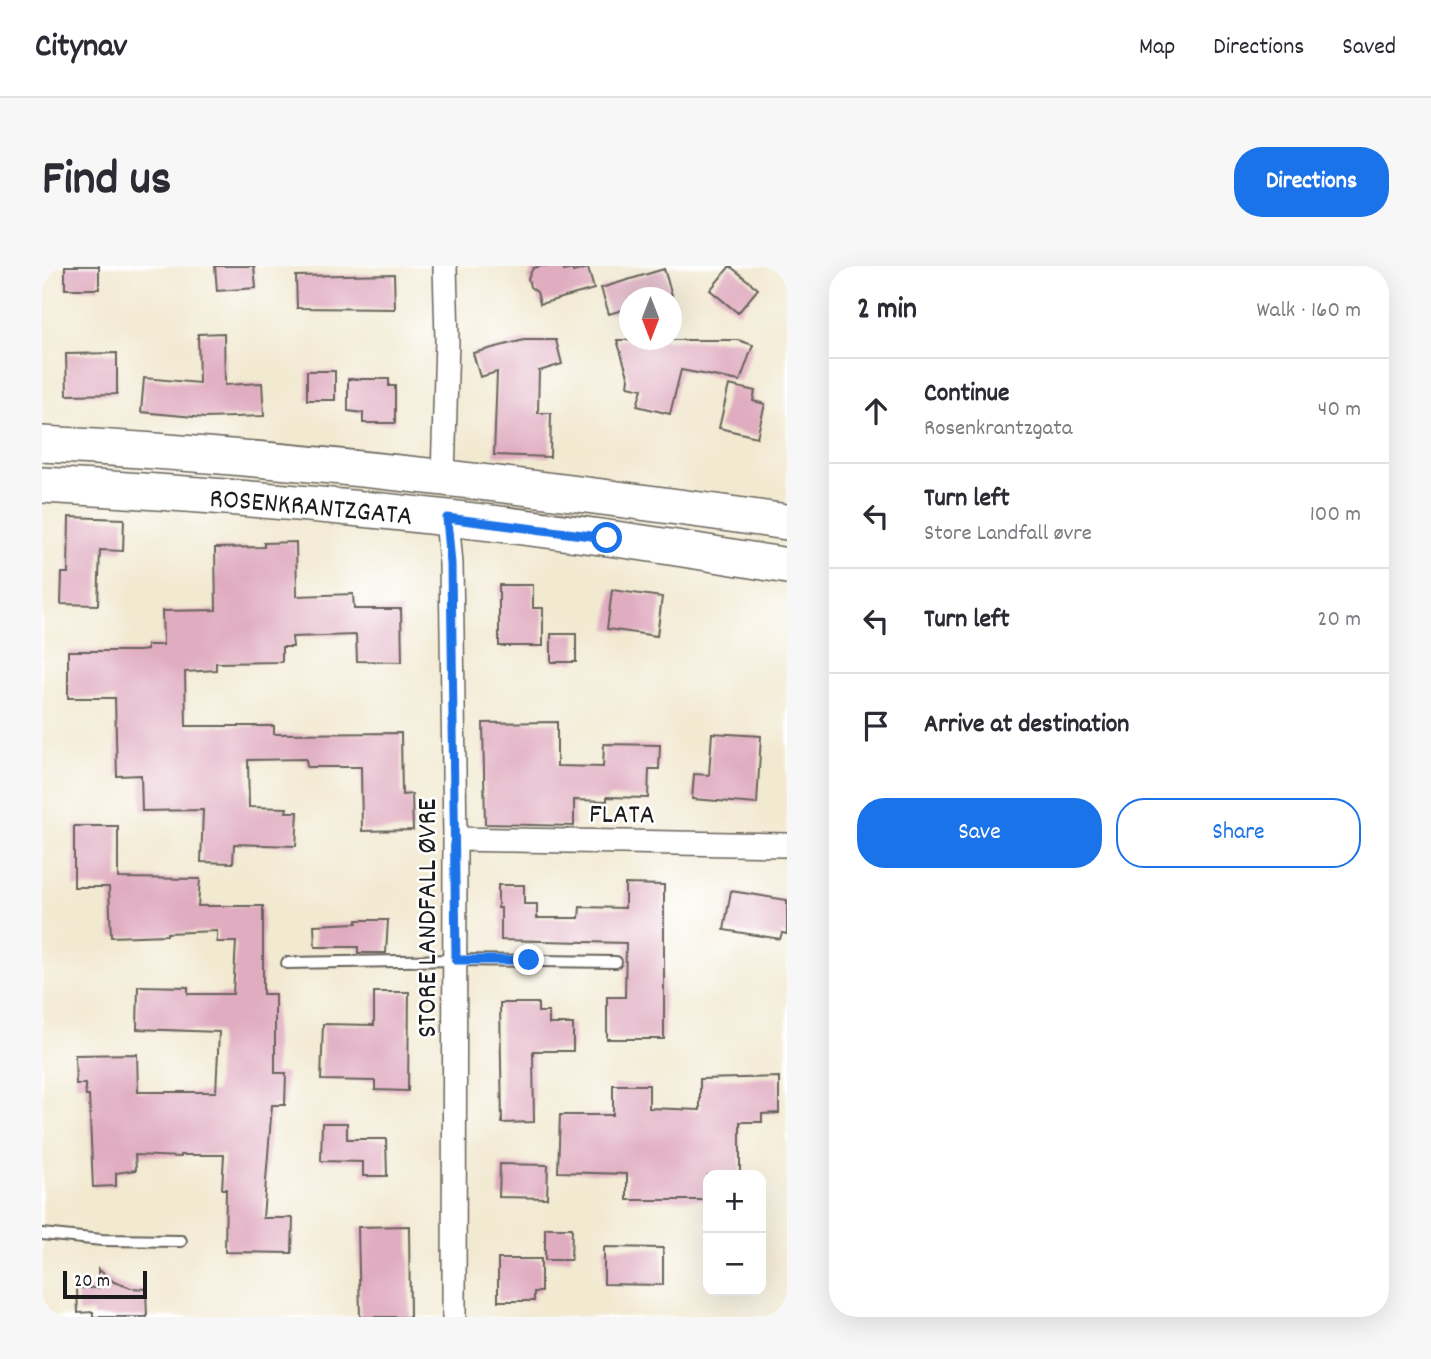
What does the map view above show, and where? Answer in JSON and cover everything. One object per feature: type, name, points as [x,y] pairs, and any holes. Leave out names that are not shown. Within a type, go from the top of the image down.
[{"type":"main road","name":"ROSENKRANTZGATA","points":[[42,444],[224,456],[443,477],[787,522]]},
{"type":"main road","name":"ROSENKRANTZGATA","points":[[42,485],[205,495],[447,518],[607,538],[787,566]]},
{"type":"street","points":[[443,477],[447,340],[445,266]]},
{"type":"street","name":"STORE LANDFALL ØVRE","points":[[447,518],[451,564],[455,839],[454,1317]]},
{"type":"street","name":"FLATA","points":[[455,839],[787,845]]},
{"type":"lane","points":[[287,963],[456,960],[616,962]]},
{"type":"lane","points":[[42,1234],[102,1240],[181,1241]]},
{"type":"building","points":[[65,266],[99,266],[99,289],[65,289]]},
{"type":"building","points":[[215,266],[254,266],[256,288],[217,291]]},
{"type":"building","points":[[563,266],[564,271],[572,269],[573,272],[588,268],[594,289],[540,304],[537,292],[530,287],[528,278],[533,268]]},
{"type":"building","points":[[730,266],[758,289],[738,313],[710,290]]},
{"type":"building","points":[[664,269],[670,287],[619,287],[619,311],[609,314],[601,288]]},
{"type":"building","points":[[394,274],[395,309],[297,308],[296,276]]},
{"type":"building","points":[[224,333],[225,385],[262,383],[264,416],[205,418],[141,412],[144,378],[199,383],[198,334]]},
{"type":"building","points":[[524,340],[556,340],[562,364],[539,371],[538,413],[551,413],[550,457],[494,455],[497,372],[480,377],[473,353]]},
{"type":"building","points":[[682,340],[738,340],[753,345],[740,381],[681,370],[670,414],[637,406],[642,389],[628,386],[629,379],[620,350],[682,350]]},
{"type":"building","points":[[117,353],[117,394],[67,395],[66,354]]},
{"type":"building","points":[[307,371],[335,371],[335,400],[307,400]]},
{"type":"building","points":[[348,379],[389,379],[389,386],[395,386],[395,423],[363,423],[363,413],[348,411]]},
{"type":"building","points":[[729,385],[755,391],[753,401],[765,404],[757,437],[719,428]]},
{"type":"building","points":[[69,517],[124,519],[123,551],[100,550],[98,605],[61,604],[62,573],[68,573]]},
{"type":"building","points":[[296,542],[297,596],[353,594],[354,609],[401,609],[402,662],[357,661],[356,635],[292,637],[293,647],[282,647],[282,662],[216,663],[216,670],[185,672],[186,726],[274,726],[274,734],[401,733],[402,795],[412,794],[413,830],[362,831],[361,767],[307,767],[306,759],[248,760],[249,807],[287,808],[286,812],[298,812],[296,846],[234,844],[233,863],[201,862],[203,810],[142,811],[141,775],[117,776],[115,698],[68,698],[68,651],[139,651],[147,650],[147,645],[163,645],[162,611],[216,610],[215,548],[264,547],[264,543]]},
{"type":"building","points":[[499,585],[533,585],[533,608],[543,608],[543,646],[499,646]]},
{"type":"building","points":[[612,590],[662,597],[657,636],[607,629]]},
{"type":"building","points":[[551,634],[576,634],[576,662],[551,662]]},
{"type":"building","points":[[557,722],[557,766],[603,767],[604,744],[660,745],[659,769],[649,769],[648,798],[607,797],[607,801],[574,800],[574,826],[485,824],[483,723]]},
{"type":"building","points":[[712,733],[761,736],[757,804],[692,799],[694,774],[709,775]]},
{"type":"building","points":[[74,826],[118,826],[118,878],[200,879],[198,906],[263,906],[263,994],[275,994],[275,1073],[286,1073],[285,1105],[272,1105],[263,1218],[293,1218],[292,1253],[225,1252],[226,1189],[222,1189],[224,1155],[135,1155],[136,1170],[116,1173],[116,1186],[93,1187],[89,1096],[86,1096],[85,1084],[76,1084],[75,1055],[137,1054],[138,1092],[216,1092],[219,1032],[137,1029],[138,986],[188,987],[188,994],[233,994],[236,942],[217,942],[217,931],[111,937],[109,887],[74,887]]},
{"type":"building","points":[[625,884],[664,885],[664,1039],[607,1039],[607,997],[625,997],[626,943],[501,940],[498,885],[524,885],[524,904],[537,904],[537,918],[579,918],[580,907],[625,908]]},
{"type":"building","points":[[731,891],[787,900],[787,934],[782,933],[780,939],[724,930]]},
{"type":"building","points":[[357,920],[388,920],[386,953],[358,953],[358,947],[315,947],[314,925],[357,923]]},
{"type":"building","points":[[374,992],[409,992],[408,1091],[375,1090],[375,1081],[321,1080],[323,1024],[374,1025]]},
{"type":"building","points":[[500,1003],[538,1003],[538,1012],[549,1012],[549,1024],[573,1024],[573,1051],[533,1051],[534,1122],[502,1123]]},
{"type":"building","points":[[779,1077],[779,1113],[762,1114],[762,1122],[740,1122],[740,1170],[703,1170],[703,1200],[627,1200],[627,1174],[558,1172],[560,1115],[613,1115],[613,1085],[649,1085],[649,1108],[700,1110],[700,1079]]},
{"type":"building","points":[[322,1123],[347,1123],[347,1139],[386,1139],[387,1176],[363,1176],[363,1162],[321,1161]]},
{"type":"building","points":[[500,1164],[548,1165],[547,1198],[499,1197]]},
{"type":"building","points":[[409,1226],[410,1317],[360,1317],[358,1227]]},
{"type":"building","points":[[545,1228],[572,1228],[571,1260],[545,1260]]},
{"type":"building","points":[[604,1247],[663,1248],[663,1285],[604,1284]]},
{"type":"building","points":[[498,1259],[541,1259],[541,1292],[534,1292],[534,1301],[498,1301]]},
{"type":"building","points":[[98,1269],[114,1282],[131,1288],[146,1289],[147,1317],[93,1317],[93,1312],[78,1313],[77,1288],[98,1288]]},
{"type":"route","points":[[529,960],[456,960],[451,564],[447,518],[607,538]]}]
